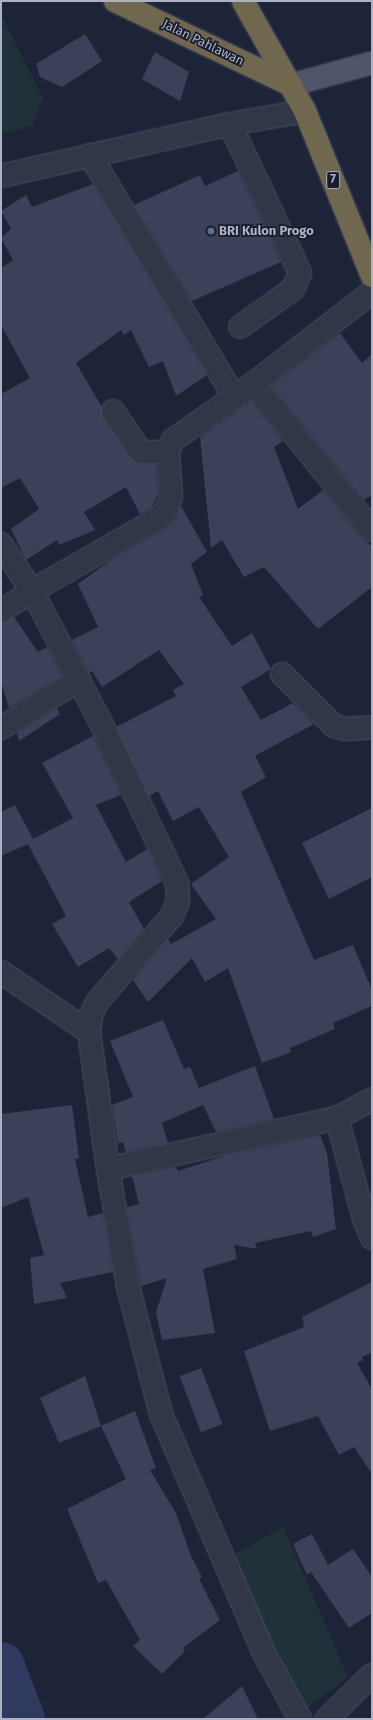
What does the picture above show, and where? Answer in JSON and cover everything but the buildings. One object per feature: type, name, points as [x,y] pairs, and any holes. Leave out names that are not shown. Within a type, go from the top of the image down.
[{"type":"highway","name":"Jalan Pahlawan","points":[[115,1],[291,85]]},
{"type":"highway","name":"7","points":[[243,1],[305,111],[372,276]]},
{"type":"main road","points":[[291,85],[372,62]]},
{"type":"street","points":[[1,176],[230,124],[305,111]]},
{"type":"street","points":[[230,124],[300,273],[293,289],[240,327]]},
{"type":"street","points":[[90,155],[235,398]]},
{"type":"street","points":[[1,611],[32,591],[160,518],[168,509],[171,496],[168,452],[173,440],[186,429],[254,384],[372,292]]},
{"type":"street","points":[[254,384],[372,530]]},
{"type":"street","points":[[113,411],[141,452],[168,452]]},
{"type":"street","points":[[1,544],[32,591],[79,680],[177,883],[178,901],[172,916],[97,1002],[91,1015],[89,1032],[108,1169],[128,1286],[161,1414],[264,1653],[300,1719]]},
{"type":"street","points":[[282,674],[330,723],[346,729],[372,727]]},
{"type":"street","points":[[1,728],[79,680]]},
{"type":"street","points":[[1,972],[89,1032]]},
{"type":"street","points":[[108,1169],[337,1118],[372,1099]]},
{"type":"street","points":[[337,1118],[364,1219],[372,1238]]},
{"type":"street","points":[[327,1719],[372,1674]]},
{"type":"shaded area","points":[[1,14],[43,99],[32,126],[1,134]]},
{"type":"shaded area","points":[[283,1527],[348,1677],[294,1718],[221,1562]]},
{"type":"waterway","points":[[1,1664],[22,1719]]},
{"type":"place","name":"BRI Kulon Progo","points":[[211,231]]}]
